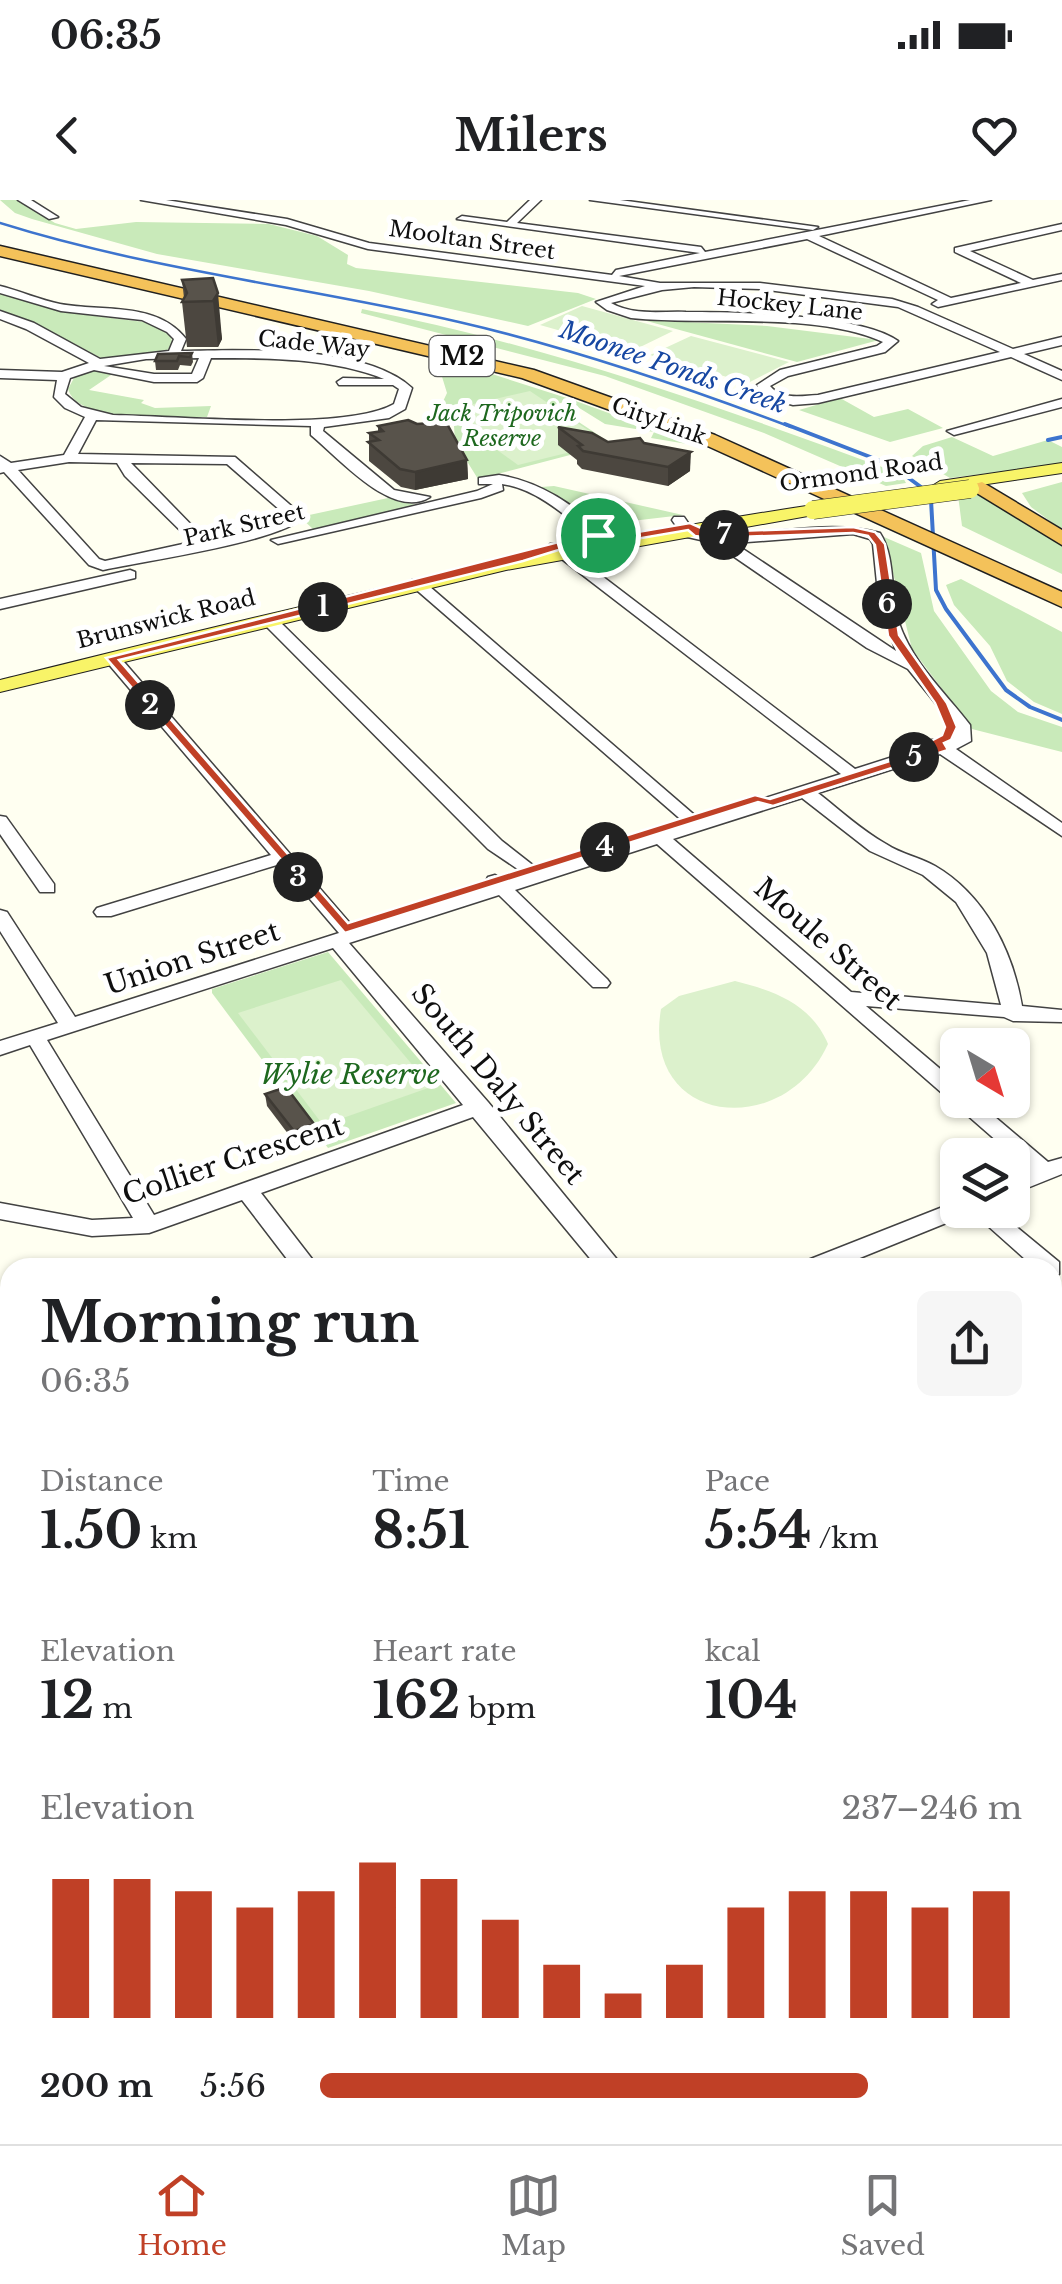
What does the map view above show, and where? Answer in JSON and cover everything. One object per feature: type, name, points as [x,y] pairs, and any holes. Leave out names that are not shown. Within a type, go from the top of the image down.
[{"type":"highway","name":"CityLink","points":[[0,238],[109,266],[440,333],[519,356],[540,367],[722,429],[917,522],[958,549],[1062,600]]},
{"type":"highway","name":"CityLink","points":[[0,251],[528,374],[670,424],[917,522]]},
{"type":"highway","points":[[0,261],[54,273],[90,275]]},
{"type":"highway","points":[[971,485],[1015,494],[1062,539]]},
{"type":"highway","points":[[838,512],[958,549],[1062,620]]},
{"type":"highway","name":"CityLink","points":[[958,549],[1062,582]]},
{"type":"main road","name":"Ormond Road","points":[[693,530],[838,512],[971,485],[1062,472]]},
{"type":"main road","name":"Ormond Road","points":[[1015,494],[1062,472]]},
{"type":"main road","name":"Brunswick Road","points":[[0,686],[603,538],[693,530]]},
{"type":"street","points":[[23,200],[53,216]]},
{"type":"street","name":"Mooltan Street","points":[[146,200],[287,222],[368,246],[679,286]]},
{"type":"street","points":[[509,225],[536,200]]},
{"type":"street","points":[[595,200],[831,230]]},
{"type":"street","points":[[901,200],[952,207]]},
{"type":"street","points":[[602,277],[986,200]]},
{"type":"street","points":[[462,219],[721,252]]},
{"type":"street","points":[[1031,284],[959,250],[1062,227]]},
{"type":"street","points":[[808,235],[948,301]]},
{"type":"street","points":[[915,309],[1062,277]]},
{"type":"street","points":[[679,286],[794,290],[915,309],[1062,376]]},
{"type":"street","name":"Hockey Lane","points":[[679,286],[602,303],[640,317],[687,316],[825,326],[890,340],[891,344],[881,350],[780,374],[763,387],[769,394],[788,400],[833,395],[1010,353]]},
{"type":"street","points":[[0,289],[56,307],[125,314],[163,324],[180,339],[172,355]]},
{"type":"street","points":[[0,314],[30,326],[92,363],[154,378],[196,378],[206,356]]},
{"type":"street","points":[[1010,353],[1062,341]]},
{"type":"street","name":"Cade Way","points":[[64,376],[92,363],[172,355],[256,356],[352,365],[393,376],[402,382],[406,395],[400,406],[360,421],[92,416]]},
{"type":"street","points":[[0,374],[64,376],[61,399],[92,416],[69,458]]},
{"type":"street","points":[[343,382],[402,382]]},
{"type":"street","points":[[954,431],[1062,403]]},
{"type":"street","points":[[318,423],[316,432],[396,498],[414,499],[498,478],[515,481],[603,538]]},
{"type":"street","points":[[2,465],[69,458],[122,459],[130,474],[203,545]]},
{"type":"street","name":"Park Street","points":[[2,465],[94,562],[103,566],[285,526],[296,520],[295,515],[230,460],[122,459]]},
{"type":"street","name":"Park Street","points":[[0,604],[482,494],[498,487]]},
{"type":"street","points":[[838,512],[880,544],[890,626],[912,666],[964,728],[962,741],[939,745]]},
{"type":"street","name":"Brunswick Road","points":[[642,542],[693,530],[779,535],[853,530],[838,512]]},
{"type":"street","points":[[693,530],[882,651],[912,666]]},
{"type":"street","points":[[558,549],[847,770]]},
{"type":"street","points":[[417,583],[690,820]]},
{"type":"street","points":[[269,620],[494,846],[510,879],[600,983]]},
{"type":"street","name":"South Daly Street","points":[[112,658],[282,858],[604,1258]]},
{"type":"street","points":[[939,745],[1062,831]]},
{"type":"street","name":"Union Street","points":[[510,879],[660,838],[847,770],[939,745]]},
{"type":"street","name":"Union Street","points":[[0,1038],[67,1022],[690,820],[806,792],[939,745]]},
{"type":"street","points":[[806,792],[879,848],[930,871],[964,902],[986,929],[1002,962],[1013,1015]]},
{"type":"street","points":[[0,820],[47,888]]},
{"type":"street","name":"Moule Street","points":[[660,838],[940,1081]]},
{"type":"street","points":[[104,912],[282,858]]},
{"type":"street","points":[[0,916],[67,1022]]},
{"type":"street","points":[[845,998],[1013,1015],[1062,1016]]},
{"type":"street","name":"Union Street","points":[[0,1048],[67,1022]]},
{"type":"street","points":[[35,1037],[149,1225]]},
{"type":"street","name":"Collier Crescent","points":[[0,1212],[92,1228],[149,1225],[480,1107]]},
{"type":"street","name":"Moule Street","points":[[986,1118],[1054,1169]]},
{"type":"street","points":[[1030,1179],[1054,1169]]},
{"type":"street","points":[[247,1190],[300,1258]]},
{"type":"street","points":[[840,1258],[940,1217]]},
{"type":"street","points":[[1005,1228],[1030,1247]]},
{"type":"street","points":[[1014,1228],[1042,1258]]},
{"type":"street","points":[[845,1258],[857,1252]]},
{"type":"green space","points":[[0,200],[18,200],[55,223],[76,229],[136,222],[269,224],[317,236],[348,255],[347,264],[356,268],[578,293],[596,299],[528,326],[369,291],[157,254],[32,219],[15,213]]},
{"type":"green space","points":[[0,293],[62,312],[152,323],[170,334],[173,345],[165,352],[101,358],[35,323],[0,313]]},
{"type":"green space","points":[[582,306],[673,331],[632,351],[540,325]]},
{"type":"green space","points":[[362,309],[495,340],[625,378],[882,467],[902,476],[906,483],[886,486],[764,433],[605,376],[361,313]]},
{"type":"green space","points":[[643,320],[767,326],[879,340],[797,362]]},
{"type":"green space","points":[[691,336],[789,362],[748,383],[650,355]]},
{"type":"green space","name":"Jack Tripovich Reserve","points":[[442,358],[573,400],[699,446],[651,438],[654,432],[605,424],[568,401],[553,405],[612,444],[478,479],[455,442],[454,426],[438,412],[447,393],[439,367]]},
{"type":"green space","points":[[92,369],[114,373],[89,390],[144,400],[141,403],[155,408],[211,406],[207,417],[130,416],[90,408],[76,400],[68,389],[74,378]]},
{"type":"green space","points":[[530,391],[607,443],[518,465],[443,411]]},
{"type":"green space","points":[[840,398],[874,417],[908,409],[943,428],[890,442],[799,410]]},
{"type":"green space","points":[[952,437],[993,456],[1048,440],[1062,447],[1062,464],[950,478],[912,456],[923,446]]},
{"type":"green space","points":[[1062,482],[1062,530],[1031,507],[1022,493]]},
{"type":"green space","points":[[554,486],[683,515],[606,524],[541,487]]},
{"type":"green space","points":[[972,492],[1006,508],[1062,546],[1062,574],[962,526],[958,495]]},
{"type":"green space","points":[[388,498],[420,506],[314,530],[300,517]]},
{"type":"green space","points":[[884,537],[921,553],[934,611],[991,691],[1018,712],[1062,727],[1062,752],[972,729],[912,649]]},
{"type":"green space","points":[[961,579],[1062,632],[1062,714],[1034,702],[1007,681],[990,646],[954,605],[946,585]]},
{"type":"green space","name":"Wylie Reserve","points":[[328,952],[456,1103],[328,1148],[212,989]]},
{"type":"green space","name":"Wylie Reserve","points":[[341,980],[431,1087],[323,1125],[238,1013]]},
{"type":"green space","points":[[735,981],[764,989],[802,1009],[828,1044],[807,1075],[781,1096],[751,1106],[720,1107],[693,1097],[672,1077],[661,1048],[661,1009],[679,996]]},
{"type":"building","points":[[213,278],[218,293],[213,301],[182,302],[187,293],[182,280]]},
{"type":"building","points":[[192,353],[190,357],[179,356],[177,361],[155,361],[158,354]]},
{"type":"building","points":[[408,420],[417,424],[446,422],[467,460],[415,472],[400,469],[368,442],[379,440],[369,433],[383,431],[378,426]]},
{"type":"building","points":[[558,427],[592,433],[608,442],[640,438],[644,443],[691,452],[668,467],[583,451],[578,446],[582,445]]},
{"type":"building","points":[[286,1087],[314,1124],[294,1131],[265,1094]]},
{"type":"waterway","name":"Moonee Ponds Creek","points":[[0,223],[113,253],[501,332],[627,369],[791,427]]},
{"type":"waterway","name":"Moonee Ponds Creek","points":[[785,424],[891,465],[925,490]]},
{"type":"waterway","points":[[1048,440],[1062,437]]},
{"type":"waterway","name":"Moonee Ponds Creek","points":[[931,500],[936,590],[946,609],[1006,690],[1030,707],[1062,720]]},
{"type":"route","points":[[690,526],[699,534],[710,535],[853,530],[872,534],[880,544],[893,636],[941,703],[951,727],[947,738],[935,742],[944,748],[768,804],[760,798],[345,929],[112,658],[519,558],[598,535],[607,540],[690,526]]}]
